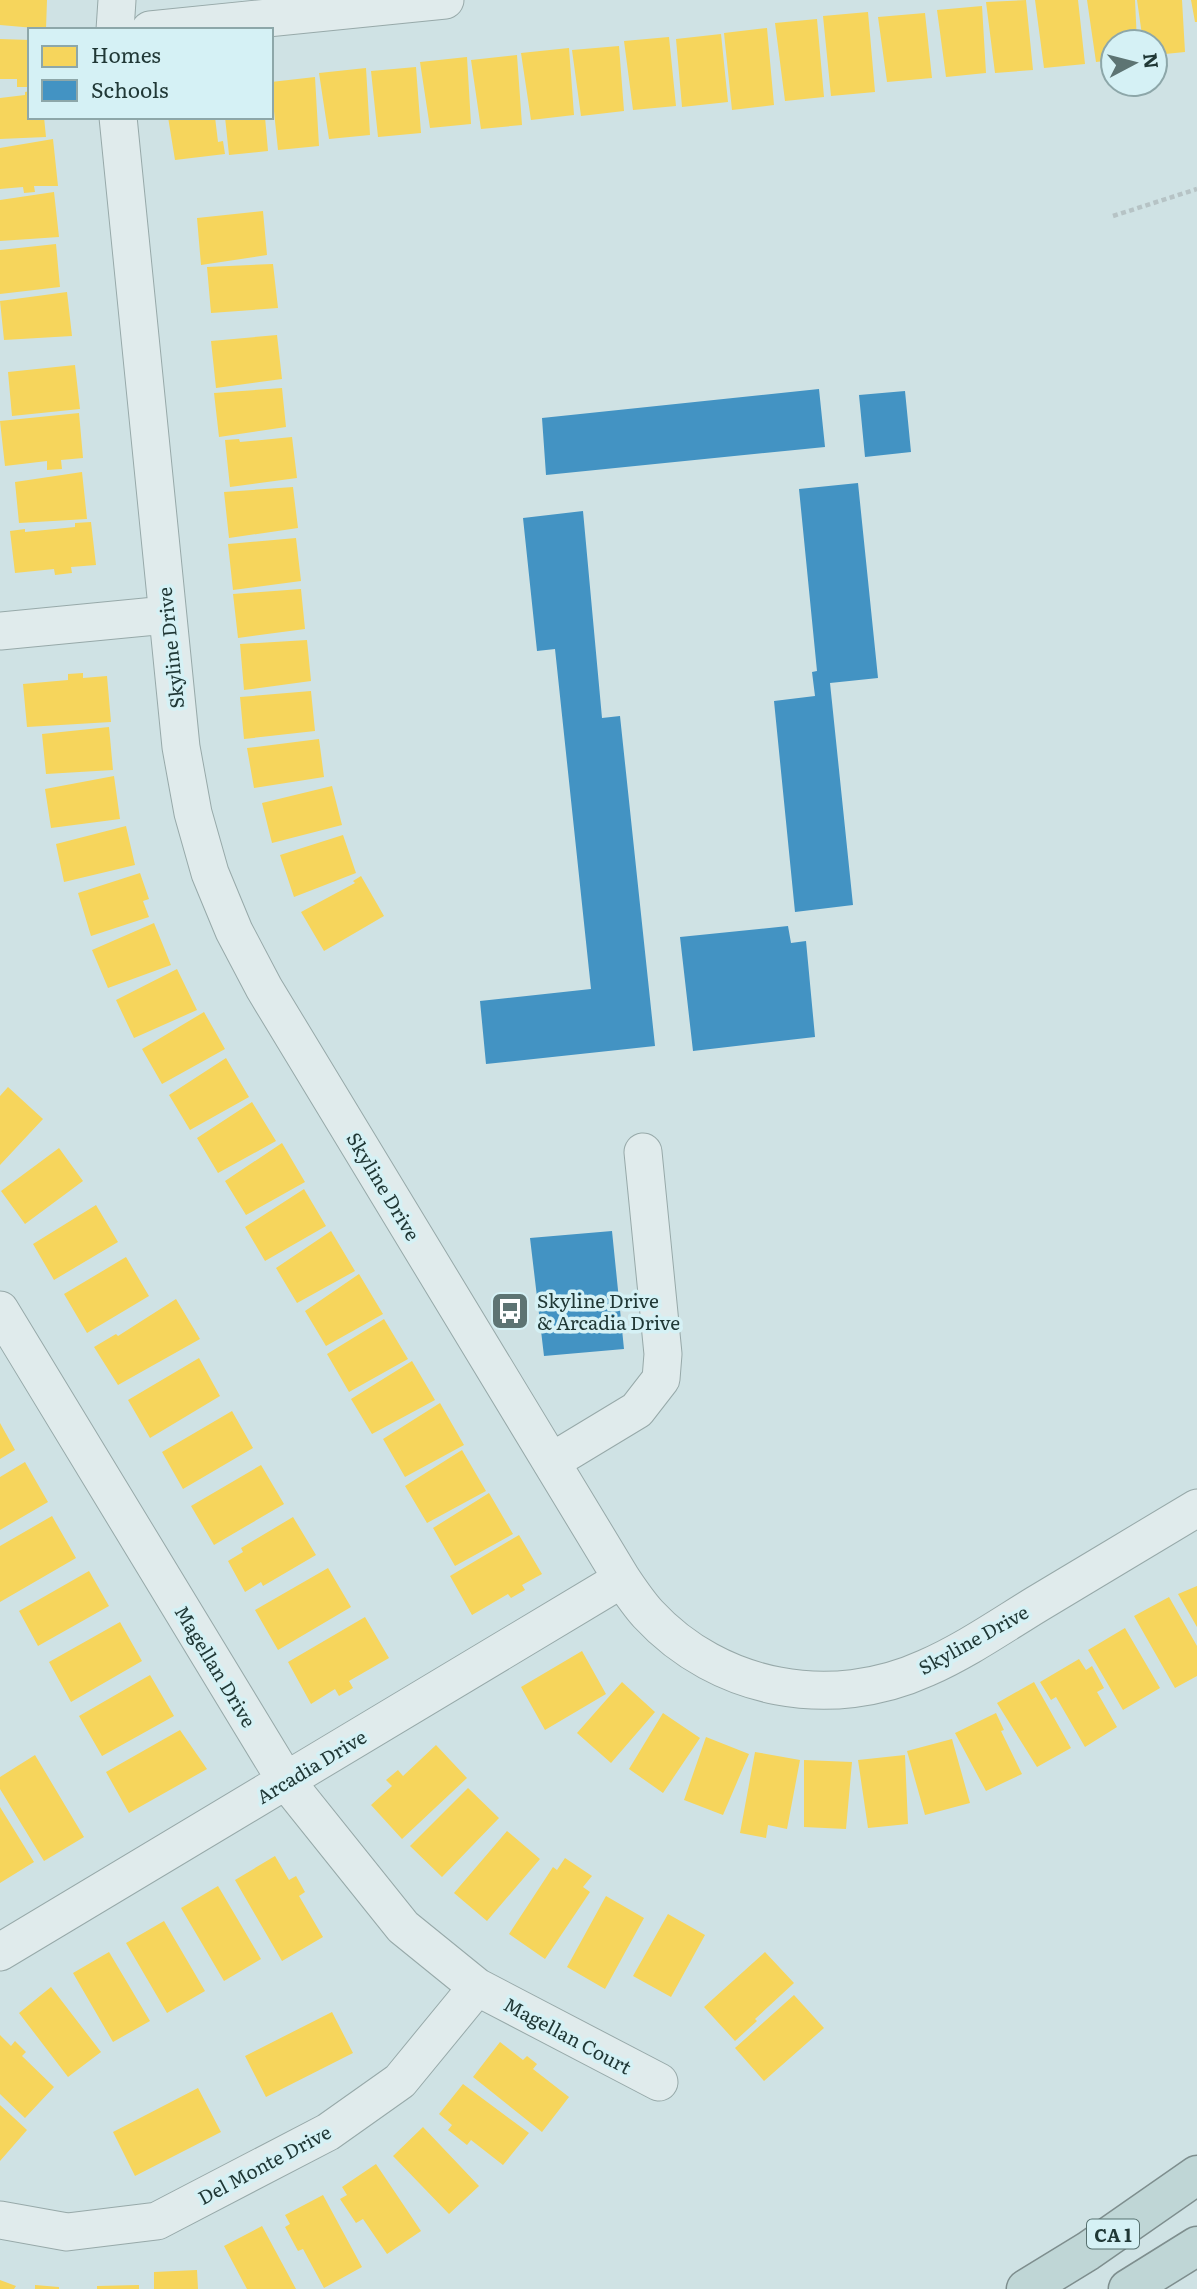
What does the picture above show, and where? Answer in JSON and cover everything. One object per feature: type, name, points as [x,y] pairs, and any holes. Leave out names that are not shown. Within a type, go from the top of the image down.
[{"type":"highway","name":"CA 1","points":[[1026,2289],[1088,2251],[1197,2175]]},
{"type":"highway","points":[[1128,2289],[1197,2246]]},
{"type":"street","points":[[116,28],[117,0]]},
{"type":"street","points":[[170,28],[445,0]]},
{"type":"street","name":"Skyline Drive","points":[[118,119],[181,747],[193,813],[210,873],[234,931],[264,988],[622,1580],[648,1614],[682,1644],[718,1667],[759,1683],[803,1691],[848,1690],[926,1669],[1197,1508]]},
{"type":"street","points":[[0,631],[166,615]]},
{"type":"street","points":[[551,1462],[637,1410],[661,1380],[663,1354],[643,1152]]},
{"type":"street","name":"Magellan Drive","points":[[0,1310],[286,1781],[403,1927],[477,1987]]},
{"type":"street","name":"Arcadia Drive","points":[[0,1952],[622,1580]]},
{"type":"street","name":"Magellan Court","points":[[477,1987],[659,2082]]},
{"type":"street","name":"Del Monte Drive","points":[[0,2220],[67,2232],[158,2221],[328,2132],[400,2081],[477,1987]]},
{"type":"path","points":[[1113,216],[1197,189]]},
{"type":"building: Homes","points":[[0,0],[47,0],[46,28],[0,25]]},
{"type":"building: Homes","points":[[1026,0],[1033,70],[995,73],[986,2]]},
{"type":"building: Homes","points":[[1035,0],[1078,0],[1085,64],[1044,68]]},
{"type":"building: Homes","points":[[1087,0],[1135,0],[1136,28],[1099,28],[1099,62],[1096,62]]},
{"type":"building: Homes","points":[[1137,0],[1182,0],[1185,52],[1169,54],[1169,28],[1141,28]]},
{"type":"building: Homes","points":[[1191,0],[1197,0],[1197,22],[1195,22]]},
{"type":"building: Homes","points":[[982,6],[986,73],[946,77],[937,10]]},
{"type":"building: Homes","points":[[868,12],[875,92],[831,96],[823,16]]},
{"type":"building: Homes","points":[[925,13],[932,78],[887,82],[878,17]]},
{"type":"building: Homes","points":[[817,19],[824,97],[785,101],[775,23]]},
{"type":"building: Homes","points":[[767,28],[774,105],[732,110],[724,33]]},
{"type":"building: Homes","points":[[721,34],[728,102],[682,107],[676,39]]},
{"type":"building: Homes","points":[[669,37],[676,106],[633,110],[624,41]]},
{"type":"building: Homes","points":[[0,39],[28,40],[28,87],[17,87],[17,79],[0,79]]},
{"type":"building: Homes","points":[[619,46],[624,111],[581,116],[572,50]]},
{"type":"building: Homes","points":[[569,48],[574,115],[531,120],[521,53]]},
{"type":"building: Homes","points":[[517,55],[522,125],[481,129],[471,60]]},
{"type":"building: Homes","points":[[467,57],[471,124],[430,128],[420,62]]},
{"type":"building: Homes","points":[[416,67],[421,133],[378,137],[371,71]]},
{"type":"building: Homes","points":[[366,68],[370,135],[329,139],[319,73]]},
{"type":"building: Homes","points":[[315,77],[319,146],[278,150],[273,82]]},
{"type":"building: Homes","points":[[28,91],[28,119],[44,119],[46,137],[0,139],[0,98],[25,95]]},
{"type":"building: Homes","points":[[168,119],[215,119],[218,142],[223,141],[225,154],[175,160]]},
{"type":"building: Homes","points":[[225,119],[265,119],[268,151],[229,155]]},
{"type":"building: Homes","points":[[53,139],[58,186],[34,186],[35,192],[24,193],[23,187],[0,189],[0,148]]},
{"type":"building: Homes","points":[[54,192],[59,237],[0,241],[0,200]]},
{"type":"building: Homes","points":[[263,211],[267,255],[201,265],[197,218]]},
{"type":"building: Homes","points":[[56,244],[60,287],[0,294],[0,250]]},
{"type":"building: Homes","points":[[273,264],[278,308],[211,313],[207,267]]},
{"type":"building: Homes","points":[[67,292],[72,336],[4,340],[0,301]]},
{"type":"building: Homes","points":[[277,335],[282,379],[216,388],[211,341]]},
{"type":"building: Homes","points":[[75,365],[80,409],[12,416],[8,372]]},
{"type":"building: Homes","points":[[282,388],[286,427],[219,437],[214,393]]},
{"type":"building: Homes","points":[[79,413],[83,458],[61,460],[62,469],[47,470],[47,461],[5,466],[0,421]]},
{"type":"building: Homes","points":[[292,437],[297,478],[230,487],[225,440],[239,439],[240,442]]},
{"type":"building: Homes","points":[[82,472],[87,519],[19,523],[15,482]]},
{"type":"building: Homes","points":[[293,487],[298,528],[229,538],[224,492]]},
{"type":"building: Homes","points":[[91,522],[96,565],[71,567],[72,573],[55,575],[54,569],[15,573],[10,531],[75,527],[75,523]]},
{"type":"building: Homes","points":[[296,538],[301,581],[233,590],[228,544]]},
{"type":"building: Homes","points":[[301,589],[305,629],[238,638],[233,594]]},
{"type":"building: Homes","points":[[307,640],[311,681],[244,690],[240,644]]},
{"type":"building: Homes","points":[[83,673],[83,678],[107,676],[111,722],[27,727],[23,684],[68,680],[68,674]]},
{"type":"building: Homes","points":[[311,691],[315,731],[244,739],[240,697]]},
{"type":"building: Homes","points":[[109,727],[113,770],[46,774],[42,734]]},
{"type":"building: Homes","points":[[319,739],[324,777],[254,788],[247,748]]},
{"type":"building: Homes","points":[[114,776],[120,819],[51,828],[45,789]]},
{"type":"building: Homes","points":[[332,786],[342,825],[272,843],[262,803]]},
{"type":"building: Homes","points":[[126,826],[135,865],[64,882],[56,844]]},
{"type":"building: Homes","points":[[343,835],[356,873],[294,897],[280,855]]},
{"type":"building: Homes","points":[[140,873],[149,899],[143,901],[149,917],[91,936],[78,893]]},
{"type":"building: Homes","points":[[361,876],[384,916],[324,951],[301,912],[355,883],[353,881]]},
{"type":"building: Homes","points":[[154,923],[171,965],[108,988],[92,950]]},
{"type":"building: Homes","points":[[177,969],[197,1010],[134,1038],[116,1000]]},
{"type":"building: Homes","points":[[204,1012],[225,1049],[162,1084],[142,1049]]},
{"type":"building: Homes","points":[[226,1058],[249,1097],[190,1130],[169,1095]]},
{"type":"building: Homes","points":[[8,1087],[43,1119],[0,1165],[0,1096]]},
{"type":"building: Homes","points":[[252,1102],[276,1141],[218,1173],[197,1138]]},
{"type":"building: Homes","points":[[282,1143],[305,1182],[246,1215],[225,1181]]},
{"type":"building: Homes","points":[[59,1148],[83,1181],[25,1224],[1,1191]]},
{"type":"building: Homes","points":[[304,1189],[326,1226],[265,1261],[245,1227]]},
{"type":"building: Homes","points":[[96,1205],[118,1242],[54,1280],[33,1244]]},
{"type":"building: Homes","points":[[331,1231],[355,1271],[297,1303],[276,1268]]},
{"type":"building: Homes","points":[[126,1257],[149,1296],[87,1333],[64,1294]]},
{"type":"building: Homes","points":[[359,1274],[383,1314],[326,1346],[305,1311]]},
{"type":"building: Homes","points":[[176,1299],[200,1339],[118,1385],[94,1347],[116,1334],[118,1336]]},
{"type":"building: Homes","points":[[384,1319],[408,1359],[349,1392],[327,1354]]},
{"type":"building: Homes","points":[[199,1358],[220,1396],[150,1438],[128,1400]]},
{"type":"building: Homes","points":[[412,1361],[435,1400],[372,1434],[351,1399]]},
{"type":"building: Homes","points":[[440,1403],[464,1445],[405,1477],[383,1439]]},
{"type":"building: Homes","points":[[232,1411],[253,1448],[183,1489],[162,1452]]},
{"type":"building: Homes","points":[[0,1423],[15,1450],[0,1459]]},
{"type":"building: Homes","points":[[462,1450],[486,1491],[427,1523],[405,1486]]},
{"type":"building: Homes","points":[[25,1462],[48,1502],[0,1530],[0,1477]]},
{"type":"building: Homes","points":[[261,1465],[284,1504],[214,1545],[191,1506]]},
{"type":"building: Homes","points":[[489,1493],[513,1534],[455,1566],[433,1528]]},
{"type":"building: Homes","points":[[52,1516],[76,1558],[0,1602],[0,1546]]},
{"type":"building: Homes","points":[[293,1517],[316,1555],[263,1586],[261,1582],[245,1592],[228,1561],[243,1552],[241,1548]]},
{"type":"building: Homes","points":[[519,1535],[542,1574],[522,1585],[525,1590],[511,1598],[508,1594],[472,1615],[450,1576]]},
{"type":"building: Homes","points":[[328,1568],[351,1607],[278,1650],[255,1610]]},
{"type":"building: Homes","points":[[89,1571],[109,1606],[38,1646],[19,1611]]},
{"type":"building: Homes","points":[[1197,1586],[1197,1627],[1178,1594]]},
{"type":"building: Homes","points":[[1169,1597],[1197,1646],[1197,1676],[1175,1688],[1134,1616]]},
{"type":"building: Homes","points":[[365,1617],[389,1658],[349,1681],[353,1688],[339,1696],[335,1689],[311,1704],[288,1662]]},
{"type":"building: Homes","points":[[120,1622],[142,1661],[71,1702],[49,1662]]},
{"type":"building: Homes","points":[[1125,1628],[1160,1688],[1123,1710],[1088,1650]]},
{"type":"building: Homes","points":[[582,1651],[606,1694],[545,1730],[521,1687]]},
{"type":"building: Homes","points":[[1079,1659],[1086,1670],[1092,1666],[1104,1688],[1097,1692],[1117,1727],[1085,1747],[1056,1697],[1051,1700],[1040,1682]]},
{"type":"building: Homes","points":[[150,1675],[174,1716],[102,1756],[79,1716]]},
{"type":"building: Homes","points":[[622,1682],[655,1712],[611,1763],[577,1733]]},
{"type":"building: Homes","points":[[1034,1682],[1071,1748],[1037,1767],[997,1703]]},
{"type":"building: Homes","points":[[663,1713],[700,1738],[663,1793],[629,1769]]},
{"type":"building: Homes","points":[[996,1713],[1004,1730],[1001,1731],[1022,1774],[986,1791],[955,1733]]},
{"type":"building: Homes","points":[[180,1730],[207,1769],[129,1813],[106,1772]]},
{"type":"building: Homes","points":[[706,1737],[749,1754],[723,1815],[684,1800]]},
{"type":"building: Homes","points":[[952,1739],[970,1803],[925,1815],[907,1751]]},
{"type":"building: Homes","points":[[436,1745],[467,1778],[402,1839],[371,1805],[392,1786],[386,1780],[398,1770],[403,1776]]},
{"type":"building: Homes","points":[[755,1752],[800,1760],[787,1829],[768,1825],[766,1838],[740,1833]]},
{"type":"building: Homes","points":[[35,1755],[84,1837],[44,1861],[0,1789],[0,1777]]},
{"type":"building: Homes","points":[[905,1755],[908,1824],[868,1828],[858,1760]]},
{"type":"building: Homes","points":[[804,1760],[852,1762],[846,1829],[804,1827]]},
{"type":"building: Homes","points":[[468,1788],[499,1818],[442,1877],[410,1846]]},
{"type":"building: Homes","points":[[0,1807],[34,1862],[0,1883]]},
{"type":"building: Homes","points":[[507,1831],[540,1859],[487,1921],[454,1893]]},
{"type":"building: Homes","points":[[275,1856],[289,1880],[296,1876],[305,1892],[299,1896],[323,1937],[282,1961],[235,1880]]},
{"type":"building: Homes","points":[[565,1858],[592,1876],[583,1887],[590,1892],[545,1959],[509,1934],[553,1867],[557,1870]]},
{"type":"building: Homes","points":[[218,1886],[261,1959],[224,1981],[181,1908]]},
{"type":"building: Homes","points":[[606,1896],[644,1918],[605,1989],[567,1967]]},
{"type":"building: Homes","points":[[668,1914],[705,1935],[671,1997],[633,1976]]},
{"type":"building: Homes","points":[[164,1921],[205,1991],[167,2013],[126,1943]]},
{"type":"building: Homes","points":[[109,1952],[150,2021],[113,2042],[73,1973]]},
{"type":"building: Homes","points":[[765,1952],[794,1983],[735,2041],[704,2007]]},
{"type":"building: Homes","points":[[51,1987],[101,2052],[68,2077],[19,2013]]},
{"type":"building: Homes","points":[[794,1995],[824,2028],[764,2081],[735,2048]]},
{"type":"building: Homes","points":[[332,2012],[353,2053],[266,2097],[245,2056]]},
{"type":"building: Homes","points":[[0,2035],[11,2046],[15,2041],[26,2052],[22,2056],[54,2087],[25,2118],[0,2094]]},
{"type":"building: Homes","points":[[500,2042],[523,2060],[527,2056],[537,2064],[533,2069],[569,2097],[542,2132],[473,2077]]},
{"type":"building: Homes","points":[[463,2084],[529,2133],[503,2165],[471,2140],[467,2145],[448,2130],[452,2125],[439,2114]]},
{"type":"building: Homes","points":[[198,2088],[221,2132],[135,2176],[113,2132]]},
{"type":"building: Homes","points":[[0,2105],[27,2130],[0,2161]]},
{"type":"building: Homes","points":[[423,2127],[479,2186],[449,2214],[393,2156]]},
{"type":"building: Homes","points":[[376,2164],[421,2231],[387,2254],[363,2219],[356,2223],[340,2199],[347,2195],[342,2187]]},
{"type":"building: Homes","points":[[323,2195],[362,2267],[324,2288],[303,2249],[298,2251],[285,2227],[290,2224],[285,2215]]},
{"type":"building: Homes","points":[[262,2226],[296,2289],[247,2289],[224,2246]]},
{"type":"building: Homes","points":[[197,2270],[198,2289],[154,2289],[154,2272]]},
{"type":"building: Homes","points":[[0,2280],[16,2286],[14,2289],[0,2289]]},
{"type":"building: Homes","points":[[35,2285],[59,2287],[59,2289],[35,2289]]},
{"type":"building: Homes","points":[[139,2285],[139,2289],[97,2289],[97,2286]]},
{"type":"building: Schools","points":[[819,389],[825,447],[546,475],[542,418]]},
{"type":"building: Schools","points":[[905,391],[911,452],[865,457],[859,395]]},
{"type":"building: Schools","points":[[858,483],[878,678],[830,683],[853,905],[795,912],[774,701],[815,696],[812,672],[817,671],[799,489]]},
{"type":"building: Schools","points":[[583,511],[602,718],[620,716],[655,1046],[486,1064],[480,1001],[591,989],[555,649],[537,651],[523,518]]},
{"type":"building: Schools","points":[[788,926],[791,943],[806,941],[815,1037],[693,1051],[680,937]]},
{"type":"building: Schools","points":[[612,1231],[624,1349],[544,1356],[530,1238]]},
{"type":"place","name":"Skyline Drive & Arcadia Drive","points":[[510,1311]]}]
